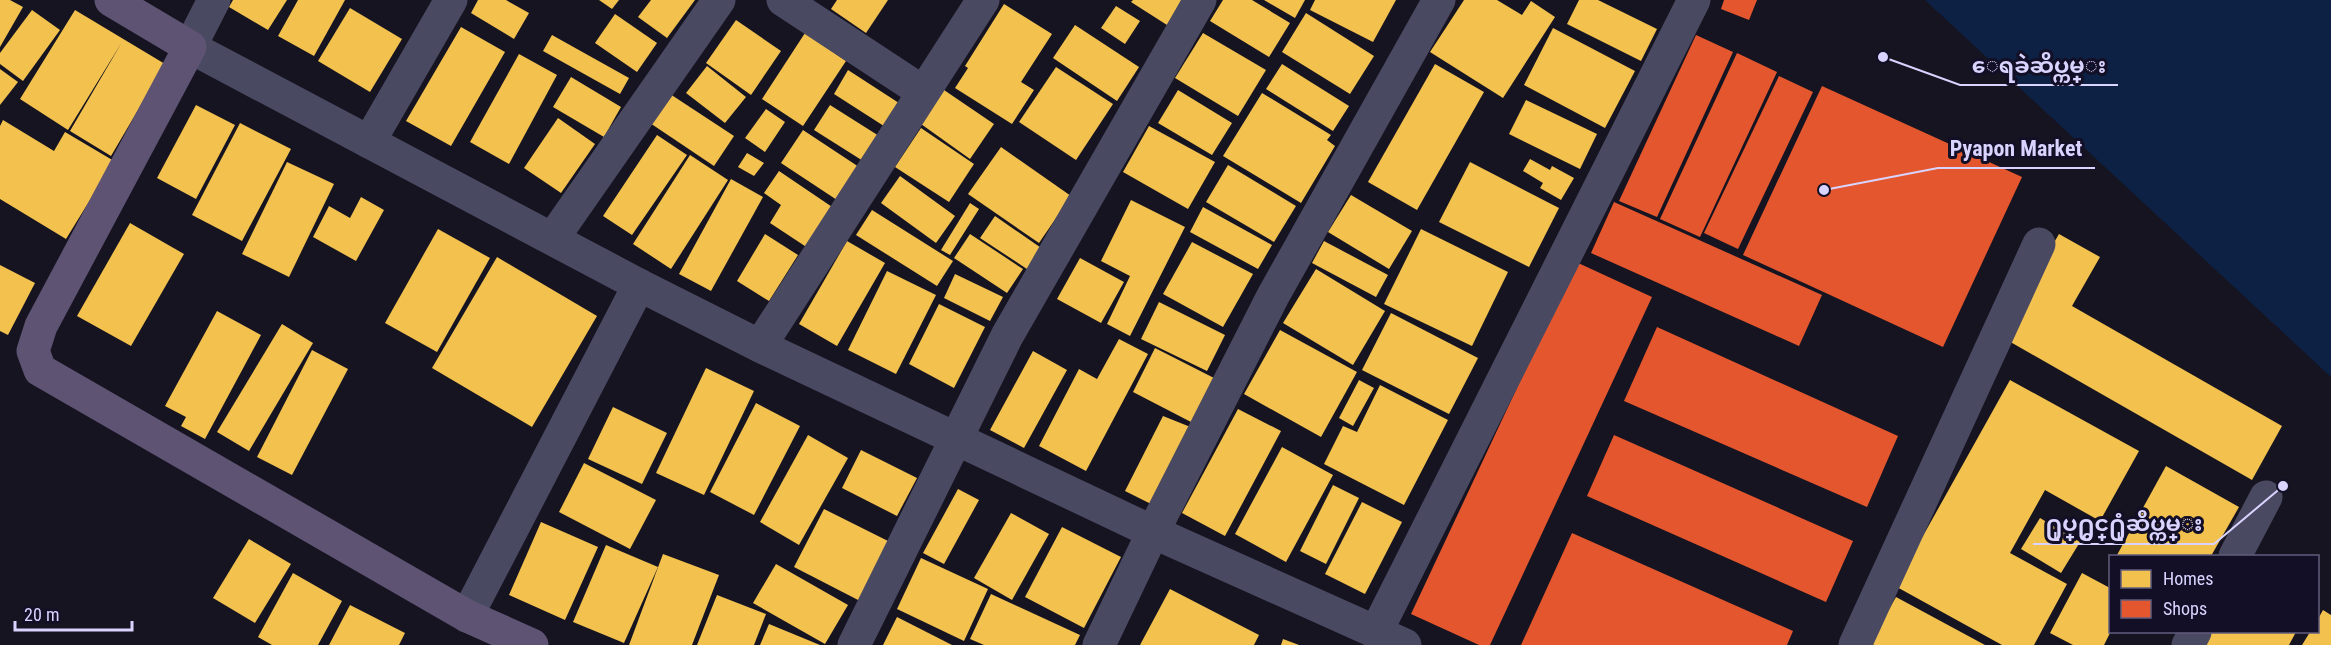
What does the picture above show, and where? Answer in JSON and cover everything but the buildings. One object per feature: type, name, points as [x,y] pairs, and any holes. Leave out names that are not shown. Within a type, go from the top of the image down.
[{"type":"main road","points":[[111,0],[190,47],[41,326],[33,351],[40,370],[467,616],[532,645]]},
{"type":"street","points":[[214,0],[190,47],[639,285],[760,346],[955,440],[1390,639],[1694,0]]},
{"type":"street","points":[[369,142],[450,0]]},
{"type":"street","points":[[553,238],[719,0]]},
{"type":"street","points":[[783,0],[923,92]]},
{"type":"street","points":[[760,346],[983,0]]},
{"type":"street","points":[[854,645],[1007,336],[1200,0]]},
{"type":"street","points":[[1099,645],[1153,532],[1273,296],[1439,0]]},
{"type":"street","points":[[1855,645],[2039,244]]},
{"type":"street","points":[[467,616],[639,285]]},
{"type":"street","points":[[2236,555],[2266,497]]},
{"type":"water","points":[[1925,0],[2331,0],[2331,377]]},
{"type":"place","name":"ေရခဲဆိပ္ကမ္း","points":[[1883,57]]},
{"type":"place","name":"Pyapon Market","points":[[1824,190]]},
{"type":"place","name":"႐ုပ္႐ွင္႐ုံဆိပ္ကမ္း","points":[[2283,486]]}]
